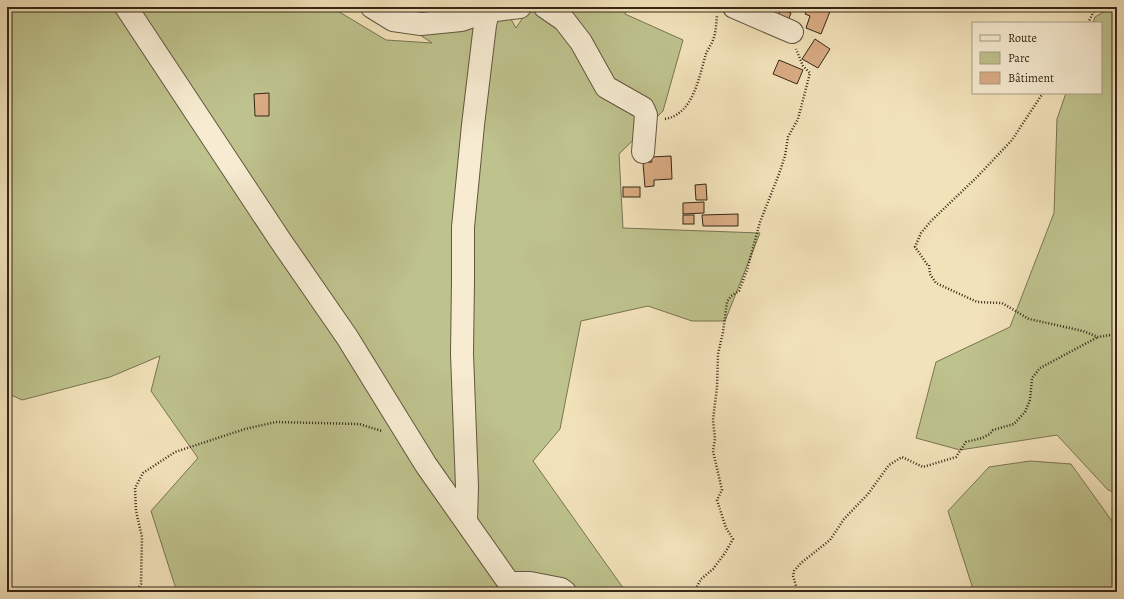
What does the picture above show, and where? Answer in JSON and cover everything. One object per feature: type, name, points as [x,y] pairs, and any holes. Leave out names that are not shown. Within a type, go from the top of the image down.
[{"type":"street","points":[[126,7],[280,240],[347,337],[426,465],[511,588],[530,583],[561,589],[565,592]]},
{"type":"street","points":[[372,7],[393,20],[421,24],[461,20],[488,9],[520,7]]},
{"type":"street","points":[[545,7],[564,20],[573,31],[581,42],[606,87],[643,108],[646,115],[644,152]]},
{"type":"street","points":[[466,521],[467,487],[462,354],[464,280],[463,227],[473,124],[488,9]]},
{"type":"street","points":[[726,10],[792,32]]},
{"type":"path","points":[[1088,22],[1096,7]]},
{"type":"path","points":[[646,115],[657,120],[670,118],[684,108],[696,89],[707,52],[726,10]]},
{"type":"path","points":[[694,592],[701,579],[713,569],[733,539],[726,528],[717,500],[722,490],[713,451],[715,439],[713,420],[717,387],[718,354],[724,332],[726,302],[731,296],[739,291],[747,270],[760,222],[785,156],[788,137],[798,119],[808,82],[810,73],[804,66],[797,53],[792,32]]},
{"type":"path","points":[[1042,94],[1012,140],[928,225],[921,233],[915,247],[926,264],[929,265],[930,274],[936,283],[977,302],[1002,304],[1029,319],[1083,331],[1098,337]]},
{"type":"path","points":[[771,592],[783,589],[797,589],[792,576],[794,571],[801,563],[830,540],[844,519],[868,494],[889,465],[902,456],[923,468],[956,457],[966,442],[982,438],[990,434],[993,430],[1014,424],[1025,412],[1030,400],[1032,378],[1040,368],[1098,337],[1117,334]]},
{"type":"path","points":[[136,592],[141,584],[142,537],[136,511],[135,488],[143,473],[175,452],[276,422],[359,424],[411,440]]},
{"type":"green space","points":[[7,7],[331,7],[386,40],[432,43],[378,7],[504,7],[516,28],[530,7],[627,7],[625,14],[683,40],[663,111],[619,154],[623,228],[760,233],[725,321],[692,321],[648,306],[581,321],[560,429],[533,461],[626,592],[177,592],[151,511],[198,458],[151,391],[160,356],[110,377],[22,400],[7,393]]},
{"type":"green space","points":[[1112,7],[1117,7],[1117,493],[1108,490],[1057,435],[960,450],[916,438],[936,362],[1010,327],[1054,213],[1057,119],[1066,94],[1102,94],[1102,22],[1093,22],[1095,17]]},
{"type":"green space","points":[[1030,461],[1071,464],[1117,528],[1117,592],[974,592],[948,511],[989,467]]},
{"type":"building","points":[[808,7],[825,7],[831,9],[821,34],[806,28],[810,16],[805,14]]},
{"type":"building","points":[[781,9],[791,13],[787,23],[777,18]]},
{"type":"building","points":[[815,39],[830,49],[818,68],[802,59]]},
{"type":"building","points":[[779,60],[803,70],[797,84],[773,74]]},
{"type":"building","points":[[269,93],[269,116],[255,116],[254,94]]},
{"type":"building","points":[[671,156],[672,179],[654,180],[654,186],[645,187],[643,163],[652,162],[651,157]]},
{"type":"building","points":[[706,184],[707,200],[696,200],[695,185]]},
{"type":"building","points":[[623,187],[640,187],[640,197],[623,197]]},
{"type":"building","points":[[704,202],[704,213],[683,214],[683,203]]},
{"type":"building","points":[[738,214],[738,226],[703,226],[702,215]]},
{"type":"building","points":[[683,215],[694,215],[694,224],[683,224]]}]
